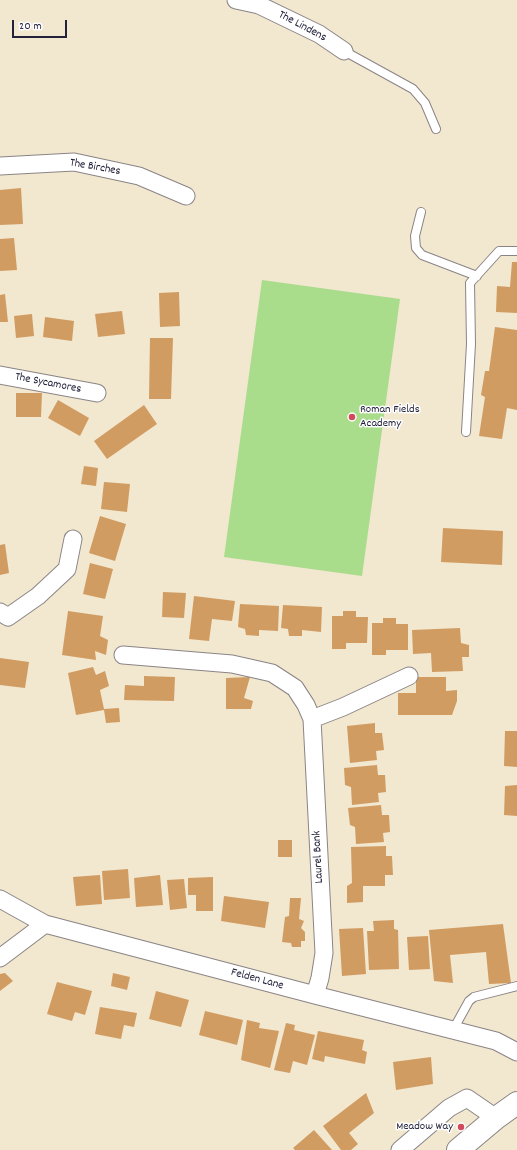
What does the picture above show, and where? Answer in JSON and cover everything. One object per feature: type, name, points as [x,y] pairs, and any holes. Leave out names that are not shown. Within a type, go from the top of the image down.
[{"type":"main road","points":[[458,1150],[496,1118],[517,1103]]},
{"type":"street","name":"The Lindens","points":[[236,0],[259,5],[319,34],[344,51]]},
{"type":"street","name":"The Birches","points":[[0,166],[74,162],[139,176],[186,196]]},
{"type":"street","name":"The Sycamores","points":[[0,375],[97,393]]},
{"type":"street","points":[[0,612],[8,617],[38,596],[67,569],[73,539]]},
{"type":"street","name":"Laurel Bank","points":[[123,655],[232,664],[272,673],[295,688],[306,705],[312,719],[324,953],[320,978],[315,995]]},
{"type":"street","points":[[312,719],[343,707],[409,676]]},
{"type":"street","name":"Felden Lane","points":[[0,899],[45,924],[496,1041],[517,1052]]},
{"type":"street","points":[[0,958],[45,924]]},
{"type":"street","points":[[400,1150],[449,1108],[467,1098],[496,1118]]},
{"type":"lane","points":[[344,51],[413,89],[425,103],[436,129]]},
{"type":"lane","points":[[421,212],[415,236],[416,248],[422,255],[477,276]]},
{"type":"lane","points":[[466,432],[471,344],[470,283],[499,251],[517,251]]},
{"type":"lane","points":[[453,1030],[469,1001],[474,997],[517,986]]},
{"type":"green space","points":[[262,280],[400,299],[362,576],[224,557]]},
{"type":"building","points":[[21,188],[23,224],[0,225],[0,190]]},
{"type":"building","points":[[14,238],[17,270],[0,271],[0,239]]},
{"type":"building","points":[[512,262],[517,262],[517,313],[496,312],[497,286],[510,287]]},
{"type":"building","points":[[179,292],[180,326],[160,327],[159,293]]},
{"type":"building","points":[[5,294],[8,322],[0,322],[0,295]]},
{"type":"building","points":[[122,311],[125,334],[98,337],[95,314]]},
{"type":"building","points":[[32,314],[34,336],[16,338],[14,316]]},
{"type":"building","points":[[45,317],[74,321],[72,341],[43,337]]},
{"type":"building","points":[[495,327],[517,330],[517,410],[507,408],[502,439],[479,436],[485,397],[481,395],[485,371],[489,371]]},
{"type":"building","points":[[150,338],[173,338],[171,399],[149,399]]},
{"type":"building","points":[[16,393],[42,393],[41,417],[16,417]]},
{"type":"building","points":[[58,400],[89,418],[80,436],[48,418]]},
{"type":"building","points":[[144,405],[157,424],[107,459],[94,441]]},
{"type":"building","points":[[84,466],[98,468],[96,486],[81,484]]},
{"type":"building","points":[[104,482],[130,484],[127,512],[101,509]]},
{"type":"building","points":[[100,516],[126,524],[115,561],[89,553]]},
{"type":"building","points":[[443,528],[503,531],[502,565],[441,562]]},
{"type":"building","points":[[5,544],[9,573],[0,575],[0,545]]},
{"type":"building","points":[[90,563],[113,569],[105,599],[83,594]]},
{"type":"building","points":[[163,592],[186,593],[184,618],[162,617]]},
{"type":"building","points":[[194,596],[235,601],[232,621],[212,619],[209,641],[189,639]]},
{"type":"building","points":[[240,604],[279,606],[278,631],[259,630],[259,636],[246,635],[245,629],[238,627]]},
{"type":"building","points":[[283,605],[322,607],[321,632],[302,630],[302,636],[289,636],[288,629],[281,628]]},
{"type":"building","points":[[68,611],[103,616],[100,636],[108,640],[106,655],[95,651],[96,660],[62,655]]},
{"type":"building","points":[[343,611],[356,611],[356,617],[368,617],[367,643],[346,643],[346,649],[332,649],[332,616],[343,616]]},
{"type":"building","points":[[383,618],[396,618],[396,624],[408,624],[408,650],[386,650],[386,655],[372,655],[372,623],[383,623]]},
{"type":"building","points":[[460,628],[461,643],[469,645],[469,657],[462,657],[463,671],[432,672],[431,653],[413,654],[412,630]]},
{"type":"building","points":[[0,658],[29,662],[25,688],[0,685]]},
{"type":"building","points":[[93,667],[96,675],[105,671],[109,686],[100,690],[104,709],[119,708],[120,722],[106,723],[104,710],[76,715],[68,673]]},
{"type":"building","points":[[144,676],[175,677],[174,701],[124,700],[125,685],[144,686]]},
{"type":"building","points":[[250,677],[244,698],[253,701],[251,709],[226,709],[226,678]]},
{"type":"building","points":[[416,677],[446,677],[446,691],[457,690],[457,701],[452,715],[398,715],[398,693],[416,693]]},
{"type":"building","points":[[375,723],[375,733],[382,733],[384,750],[376,751],[377,760],[350,763],[347,726]]},
{"type":"building","points":[[505,731],[517,731],[517,767],[504,766]]},
{"type":"building","points":[[377,765],[378,775],[385,775],[386,792],[378,793],[379,802],[352,805],[351,787],[345,785],[344,768]]},
{"type":"building","points":[[517,785],[517,816],[504,815],[505,786]]},
{"type":"building","points":[[381,805],[382,815],[389,815],[390,832],[383,833],[384,842],[356,844],[355,827],[350,825],[348,808]]},
{"type":"building","points":[[278,840],[292,840],[292,857],[278,857]]},
{"type":"building","points":[[386,846],[386,856],[392,856],[393,875],[385,875],[385,886],[363,886],[363,902],[347,903],[347,886],[352,883],[351,847]]},
{"type":"building","points":[[128,869],[130,898],[104,900],[102,871]]},
{"type":"building","points":[[100,875],[102,904],[76,906],[73,877]]},
{"type":"building","points":[[160,875],[163,905],[136,907],[134,878]]},
{"type":"building","points":[[213,877],[213,911],[196,911],[196,895],[188,895],[188,878]]},
{"type":"building","points":[[184,879],[187,908],[170,910],[167,880]]},
{"type":"building","points":[[224,896],[269,902],[265,928],[221,921]]},
{"type":"building","points":[[290,898],[301,898],[299,919],[304,921],[301,928],[305,932],[305,941],[301,941],[301,947],[292,947],[291,943],[282,942],[285,917],[289,916]]},
{"type":"building","points":[[394,920],[394,929],[398,930],[399,969],[369,970],[367,931],[374,931],[373,921]]},
{"type":"building","points":[[503,924],[511,983],[489,984],[486,952],[450,955],[453,983],[434,981],[429,930]]},
{"type":"building","points":[[363,928],[366,974],[342,976],[339,929]]},
{"type":"building","points":[[428,936],[430,969],[409,970],[407,937]]},
{"type":"building","points":[[5,973],[13,981],[0,991],[0,974]]},
{"type":"building","points":[[113,973],[130,977],[127,990],[111,986]]},
{"type":"building","points":[[57,982],[92,991],[85,1015],[75,1012],[72,1021],[47,1014]]},
{"type":"building","points":[[156,991],[189,1000],[181,1027],[149,1019]]},
{"type":"building","points":[[100,1007],[137,1013],[134,1027],[124,1025],[121,1039],[95,1034]]},
{"type":"building","points":[[205,1011],[243,1020],[237,1045],[199,1035]]},
{"type":"building","points":[[247,1020],[260,1023],[259,1028],[279,1031],[270,1068],[241,1060]]},
{"type":"building","points":[[286,1023],[295,1025],[294,1030],[315,1035],[307,1065],[293,1061],[290,1073],[274,1070]]},
{"type":"building","points":[[318,1031],[364,1040],[362,1050],[367,1052],[365,1064],[325,1056],[324,1062],[312,1059]]},
{"type":"building","points":[[431,1057],[433,1084],[396,1090],[393,1062]]},
{"type":"building","points":[[366,1093],[374,1113],[349,1133],[358,1144],[351,1150],[341,1150],[323,1126]]},
{"type":"building","points":[[314,1130],[332,1150],[295,1150],[293,1148]]},
{"type":"place","name":"Roman Fields Academy","points":[[352,417]]},
{"type":"place","name":"Meadow Way","points":[[461,1127]]}]
